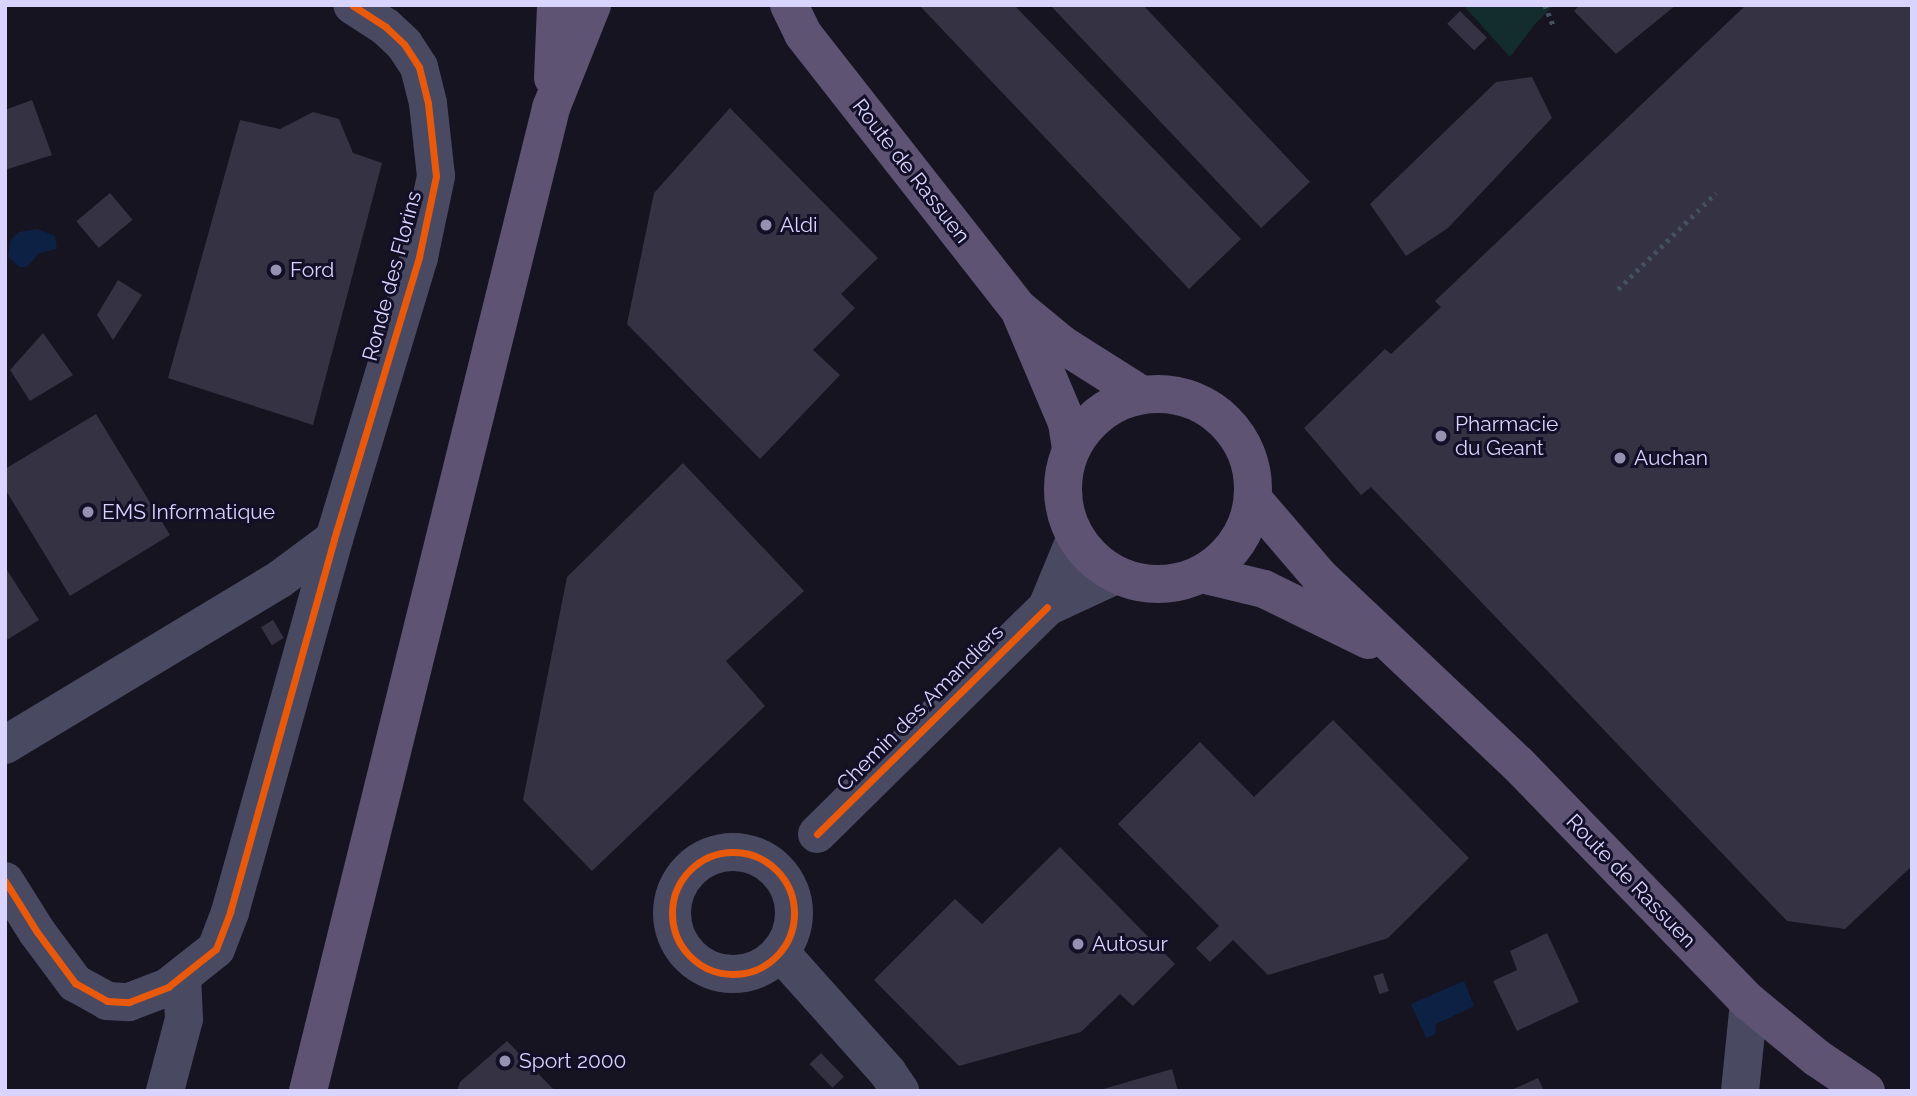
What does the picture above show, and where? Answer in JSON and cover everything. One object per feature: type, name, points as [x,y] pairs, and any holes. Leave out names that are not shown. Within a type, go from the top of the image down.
[{"type":"main road","points":[[551,108],[555,5]]},
{"type":"main road","points":[[308,1091],[551,108],[592,5]]},
{"type":"main road","name":"Route de Rassuen","points":[[765,5],[796,19],[1019,309],[1063,345],[1142,395]]},
{"type":"main road","name":"Route de Rassuen","points":[[1019,309],[1067,423],[1071,449]]},
{"type":"main road","points":[[1142,395],[1175,395],[1192,399],[1221,417],[1246,452],[1252,474],[1253,499],[1248,521],[1238,541],[1222,559],[1202,574],[1186,580],[1158,584],[1135,582],[1116,575],[1094,559],[1076,537],[1063,498],[1064,474],[1071,449],[1082,431],[1098,414],[1126,398],[1142,395]]},
{"type":"main road","name":"Route de Rassuen","points":[[1253,499],[1319,576],[1518,764],[1749,1002],[1816,1058],[1866,1091]]},
{"type":"main road","name":"Route de Rassuen","points":[[1202,574],[1264,589],[1407,660]]},
{"type":"street","name":"Ronde des Florins","points":[[5,881],[37,932],[75,983],[107,1002],[129,1002],[168,987],[216,949],[230,912],[334,539],[419,257],[436,176],[428,103],[419,67],[395,35],[352,5]]},
{"type":"street","name":"Chemin des Amandiers","points":[[1047,607],[1076,537]]},
{"type":"street","points":[[5,745],[280,579],[334,539]]},
{"type":"street","name":"Chemin des Amandiers","points":[[788,886],[817,834],[1047,607],[1116,575]]},
{"type":"street","name":"Chemin des Amandiers","points":[[759,859],[817,834]]},
{"type":"street","points":[[731,852],[759,859],[776,870],[788,886],[793,902],[793,925],[780,952],[757,969],[737,974],[721,973],[690,956],[673,925],[677,890],[699,862],[731,852]]},
{"type":"street","points":[[780,952],[888,1073],[900,1091]]},
{"type":"street","points":[[165,1091],[184,1019],[181,976]]},
{"type":"street","points":[[1740,1091],[1749,1002]]},
{"type":"path","points":[[1545,5],[1554,27]]},
{"type":"path","points":[[1618,289],[1716,193]]},
{"type":"green space","points":[[1463,5],[1554,5],[1535,24],[1510,57]]},
{"type":"water","points":[[37,229],[55,236],[57,249],[39,253],[27,267],[20,267],[8,257],[11,239],[19,232]]},
{"type":"water","points":[[1464,981],[1474,1006],[1436,1024],[1435,1034],[1426,1038],[1411,1004]]},
{"type":"building","points":[[919,5],[1014,5],[1241,239],[1189,289]]},
{"type":"building","points":[[1050,5],[1143,5],[1310,182],[1261,228]]},
{"type":"building","points":[[1580,5],[1676,5],[1616,54],[1574,11]]},
{"type":"building","name":"Auchan","points":[[1746,5],[1912,5],[1912,866],[1845,929],[1787,921],[1371,487],[1361,495],[1304,428],[1385,349],[1391,354],[1441,307],[1435,301]]},
{"type":"building","points":[[1460,11],[1487,38],[1474,51],[1447,24]]},
{"type":"building","points":[[1532,77],[1552,118],[1448,228],[1406,256],[1370,204],[1496,82]]},
{"type":"building","points":[[32,100],[52,155],[5,170],[5,110]]},
{"type":"building","points":[[730,108],[878,258],[841,294],[855,308],[813,350],[840,375],[760,459],[627,324],[654,193]]},
{"type":"building","name":"Ford","points":[[313,112],[339,119],[353,153],[382,163],[313,425],[168,378],[240,120],[280,129]]},
{"type":"building","points":[[110,193],[132,220],[99,248],[76,221]]},
{"type":"building","points":[[118,280],[142,295],[113,340],[97,315]]},
{"type":"building","points":[[43,333],[73,375],[30,401],[10,370]]},
{"type":"building","name":"EMS Informatique","points":[[96,414],[170,535],[70,596],[5,489],[5,469]]},
{"type":"building","points":[[683,463],[804,591],[726,661],[765,706],[592,871],[523,800],[567,577]]},
{"type":"building","points":[[5,567],[39,620],[5,641]]},
{"type":"building","points":[[273,620],[284,638],[272,645],[261,627]]},
{"type":"building","points":[[1333,720],[1469,858],[1388,938],[1268,975],[1233,940],[1210,962],[1196,948],[1219,926],[1118,824],[1200,742],[1254,797]]},
{"type":"building","points":[[1060,847],[1175,964],[1133,1006],[1120,994],[1081,1032],[959,1066],[874,980],[955,899],[982,924]]},
{"type":"building","points":[[1547,933],[1579,1002],[1517,1031],[1493,981],[1517,970],[1510,951]]},
{"type":"building","points":[[1383,973],[1389,991],[1379,994],[1373,976]]},
{"type":"building","name":"Sport 2000","points":[[507,1041],[555,1091],[457,1091],[460,1082]]},
{"type":"building","points":[[821,1053],[844,1077],[832,1088],[809,1064]]},
{"type":"building","points":[[1172,1069],[1178,1091],[1100,1090]]},
{"type":"building","points":[[1538,1078],[1544,1091],[1509,1091]]},
{"type":"cycle path","points":[[5,881],[37,932],[75,983],[107,1001],[129,1002],[168,987],[216,949],[230,912],[334,539],[419,257],[436,176],[428,103],[419,67],[404,44],[386,27],[352,5]]},
{"type":"cycle path","points":[[817,834],[1047,607]]},
{"type":"cycle path","points":[[733,852],[756,857],[776,870],[789,890],[794,913],[789,936],[776,956],[756,969],[733,974],[710,969],[690,956],[677,936],[672,913],[677,890],[690,870],[710,857],[733,852]]},
{"type":"place","name":"Aldi","points":[[766,225]]},
{"type":"place","name":"Ford","points":[[276,270]]},
{"type":"place","name":"Pharmacie du Geant","points":[[1441,436]]},
{"type":"place","name":"Auchan","points":[[1620,458]]},
{"type":"place","name":"EMS Informatique","points":[[88,512]]},
{"type":"place","name":"Autosur","points":[[1078,944]]},
{"type":"place","name":"Sport 2000","points":[[505,1061]]}]
